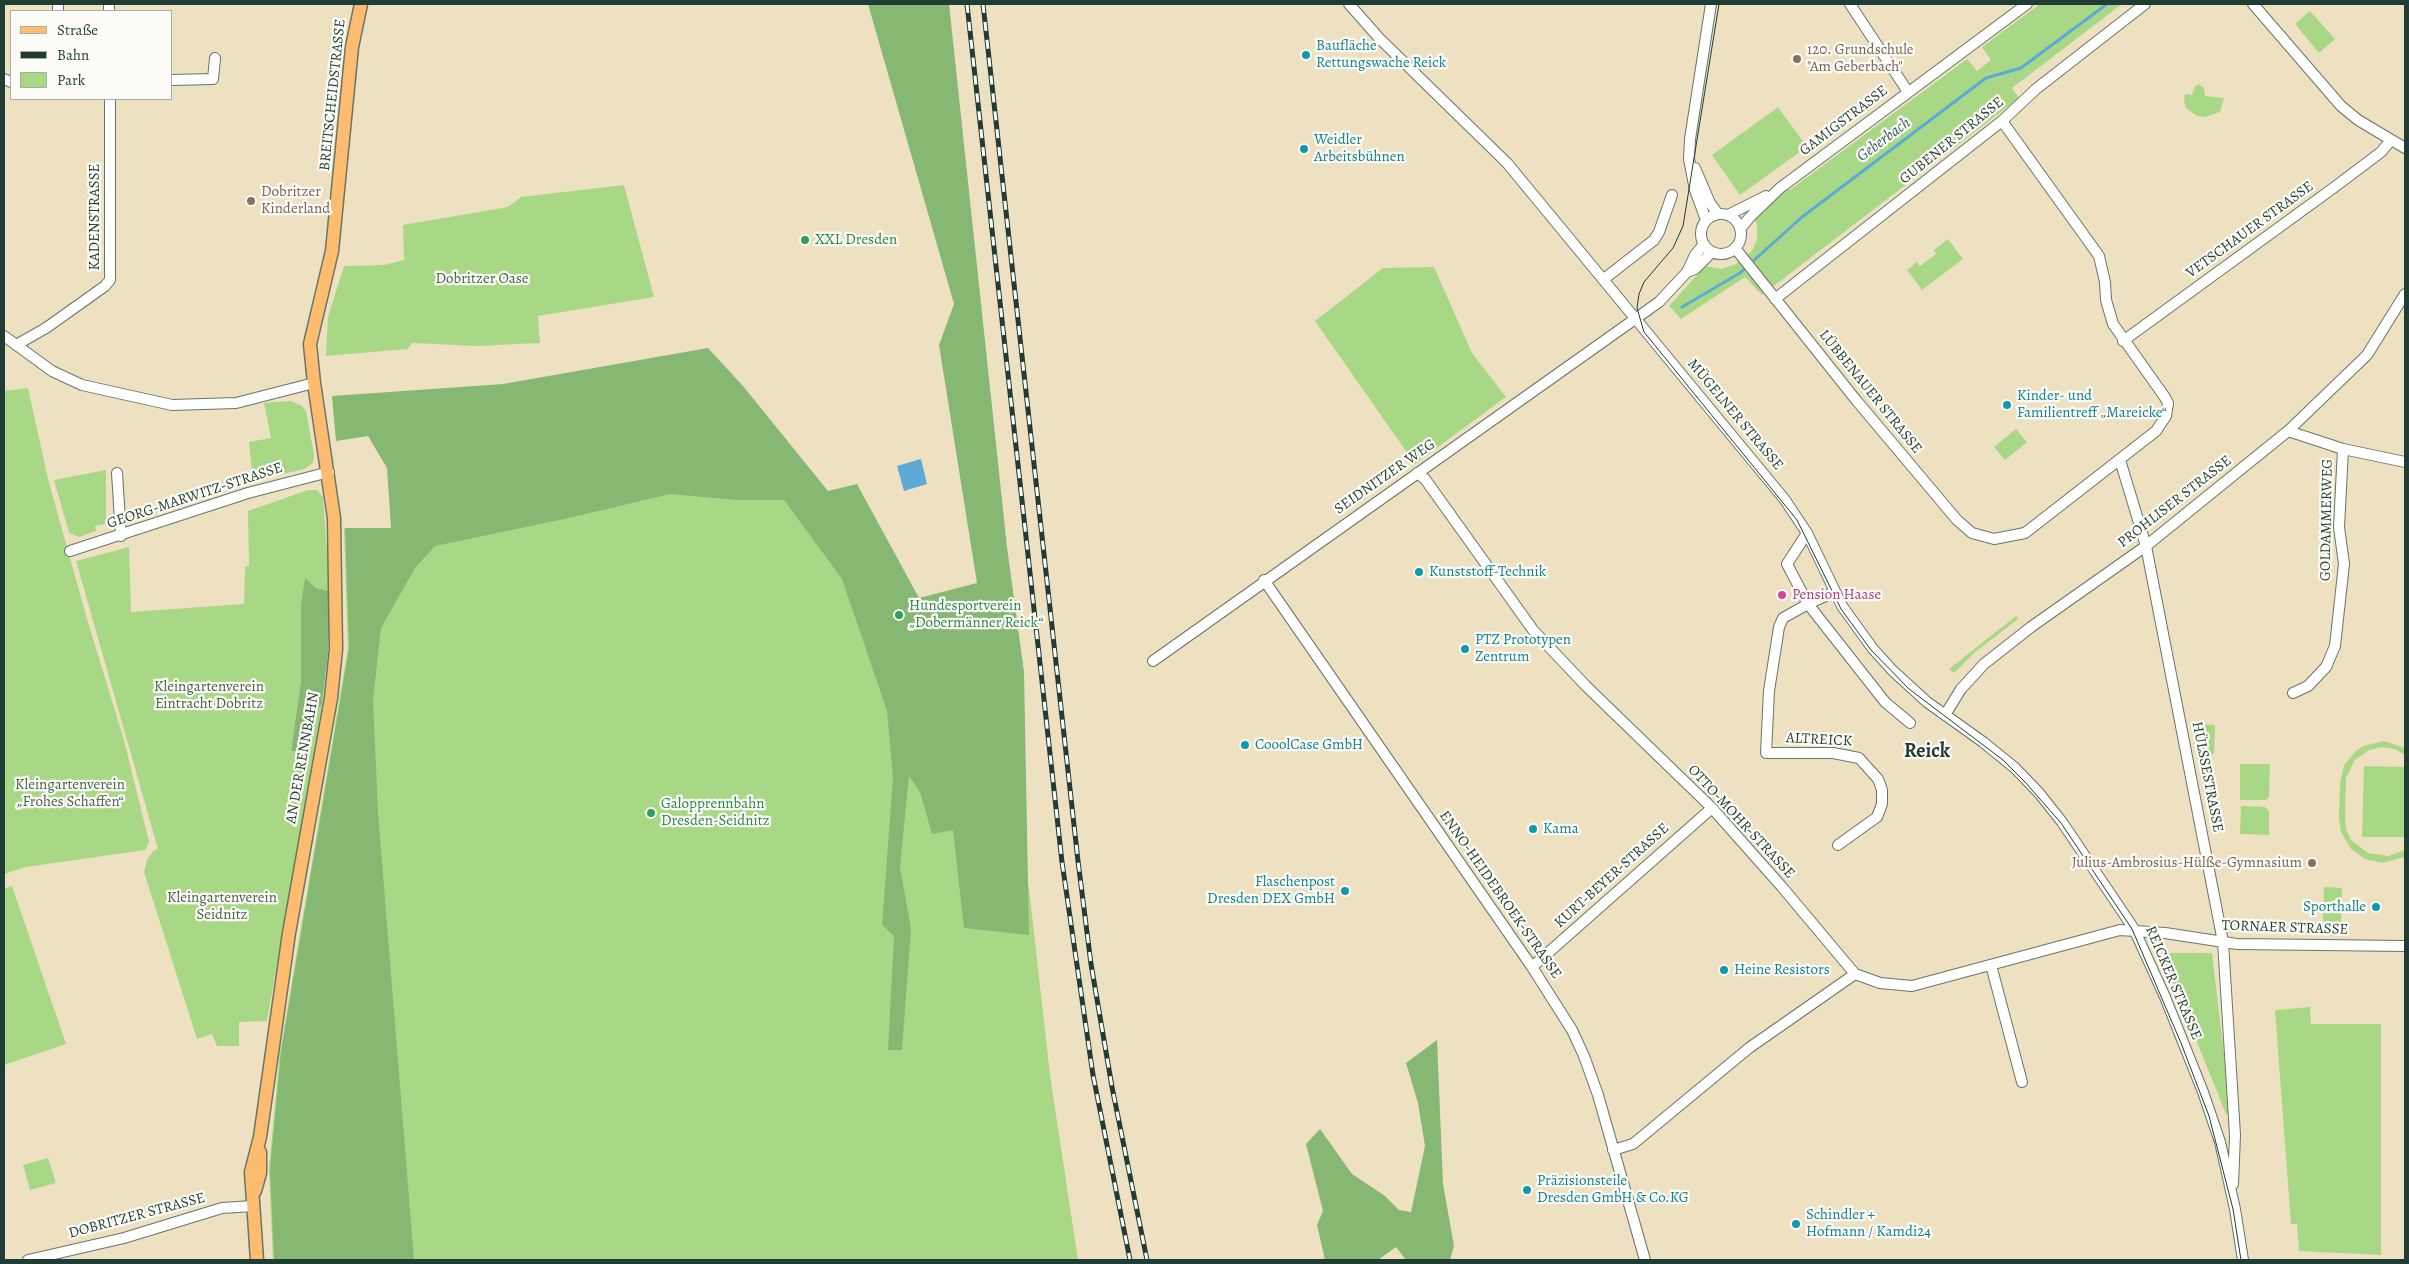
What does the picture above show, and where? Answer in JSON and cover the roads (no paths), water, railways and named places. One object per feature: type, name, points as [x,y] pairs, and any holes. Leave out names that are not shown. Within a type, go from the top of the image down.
[{"type":"main road","name":"BREITSCHEIDSTRASSE","points":[[314,383],[310,344],[332,251],[352,47],[361,4]]},
{"type":"main road","name":"AN DER RENNBAHN","points":[[257,1260],[251,1172],[260,1137],[289,933],[331,698],[336,649],[334,518],[329,472],[314,383]]},
{"type":"street","name":"MÜGELNER STRASSE","points":[[1349,4],[1361,19],[1507,163],[1785,500],[1807,534]]},
{"type":"street","points":[[1711,4],[1689,159],[1693,183],[1706,220],[1701,232],[1704,244],[1712,252],[1724,254],[1735,248]]},
{"type":"street","points":[[1850,4],[1908,92]]},
{"type":"street","name":"GUBENER STRASSE","points":[[1776,299],[2002,121],[2039,86],[2145,4]]},
{"type":"street","points":[[2253,4],[2341,106],[2358,120],[2405,148]]},
{"type":"street","name":"GAMIGSTRASSE","points":[[1735,248],[1740,239],[1740,229],[1780,188],[2024,5]]},
{"type":"street","points":[[172,80],[213,79],[215,58]]},
{"type":"street","name":"KADENSTRASSE","points":[[16,345],[46,328],[105,286],[110,280],[110,100]]},
{"type":"street","points":[[2002,121],[2099,256],[2104,270],[2109,315],[2123,341],[2168,403],[2162,424],[2120,460]]},
{"type":"street","name":"VETSCHAUER STRASSE","points":[[2123,341],[2336,186],[2381,152],[2391,140]]},
{"type":"street","points":[[1690,150],[1698,175],[1723,215],[1738,223],[1740,229]]},
{"type":"street","name":"GAMIGSTRASSE","points":[[1706,220],[1723,215],[1780,188]]},
{"type":"street","points":[[1604,279],[1654,240],[1659,232],[1672,195]]},
{"type":"street","points":[[1636,319],[1659,302],[1687,272],[1695,254],[1704,244]]},
{"type":"street","name":"LÜBBENAUER STRASSE","points":[[1735,248],[1957,520],[1972,533],[1994,539],[2025,533],[2120,460]]},
{"type":"street","points":[[1687,272],[1695,269],[1712,252]]},
{"type":"street","name":"PROHLISER STRASSE","points":[[1945,715],[1961,689],[1984,664],[2030,628],[2146,546],[2288,431],[2367,355],[2405,294]]},
{"type":"street","name":"SEIDNITZER WEG","points":[[1153,660],[1636,319]]},
{"type":"street","points":[[4,336],[52,371],[82,385],[172,405],[236,403],[314,383]]},
{"type":"street","points":[[2288,431],[2343,448],[2405,462]]},
{"type":"street","name":"GOLDAMMERWEG","points":[[2293,693],[2308,686],[2326,667],[2335,646],[2344,564],[2339,527],[2343,448]]},
{"type":"street","name":"HÜLSSESTRASSE","points":[[2120,460],[2146,546],[2223,942],[2235,1134],[2235,1168],[2232,1190]]},
{"type":"street","name":"GEORG-MARWITZ-STRASSE","points":[[70,551],[121,536],[248,493],[329,472]]},
{"type":"street","points":[[117,473],[121,536]]},
{"type":"street","name":"OTTO-MOHR-STRASSE","points":[[1417,473],[1425,479],[1533,630],[1586,686],[1712,808],[1793,899],[1855,974]]},
{"type":"street","points":[[1807,534],[1834,592],[1859,632],[1892,671],[1945,715]]},
{"type":"street","points":[[1807,534],[1787,564],[1808,604],[1885,702],[1910,723]]},
{"type":"street","name":"ENNO-HEIDEBROEK-STRASSE","points":[[1264,580],[1532,967],[1572,1030],[1598,1095],[1645,1260]]},
{"type":"street","name":"ALTREICK","points":[[1834,592],[1783,618],[1779,627],[1769,691],[1766,753],[1817,753],[1859,758],[1878,779],[1882,790],[1882,804],[1877,817],[1838,845]]},
{"type":"street","name":"REICKER STRASSE","points":[[1945,715],[1977,737],[2015,768],[2040,793],[2062,822],[2134,929],[2203,1092],[2220,1142],[2232,1190],[2243,1260]]},
{"type":"street","name":"KURT-BEYER-STRASSE","points":[[1532,967],[1712,808]]},
{"type":"street","points":[[1613,1150],[1633,1144],[1749,1048],[1855,974],[1880,983],[1912,986],[2113,931],[2134,929]]},
{"type":"street","name":"TORNAER STRASSE","points":[[2134,929],[2223,942],[2405,946]]},
{"type":"street","points":[[1991,965],[2022,1082]]},
{"type":"street","points":[[2220,1142],[2235,1134]]},
{"type":"street","name":"DOBRITZER STRASSE","points":[[28,1260],[133,1236],[254,1200]]},
{"type":"street","points":[[74,1249],[77,1260]]},
{"type":"water","points":[[921,459],[927,484],[904,491],[897,466]]},
{"type":"waterway","name":"Geberbach","points":[[1682,307],[1740,273],[1802,217],[1986,78],[2021,68],[2107,4]]},
{"type":"tram line","points":[[1719,4],[1683,226],[1673,248],[1644,282],[1639,294],[1637,308],[1644,332],[1797,520],[1841,609],[1871,650],[1909,689],[2003,760],[2025,782],[2061,823],[2132,929],[2181,1043],[2209,1116],[2233,1209],[2241,1260]]},
{"type":"railway","points":[[967,4],[1062,862],[1093,1075],[1130,1260]]},
{"type":"railway","points":[[983,4],[1091,964],[1112,1087],[1147,1260]]},
{"type":"place","name":"Baufläche Rettungswache Reick","points":[[1306,55]]},
{"type":"place","name":"120. Grundschule \"Am Geberbach\"","points":[[1797,59]]},
{"type":"place","name":"Weidler Arbeitsbühnen","points":[[1304,149]]},
{"type":"place","name":"Dobritzer Kinderland","points":[[251,201]]},
{"type":"place","name":"XXL Dresden","points":[[805,240]]},
{"type":"place","name":"Kinder- und Familientreff „Mareicke“","points":[[2007,405]]},
{"type":"place","name":"Kunststoff-Technik","points":[[1419,572]]},
{"type":"place","name":"Pension Haase","points":[[1782,595]]},
{"type":"place","name":"Hundesportverein „Dobermänner Reick“","points":[[899,615]]},
{"type":"place","name":"PTZ Prototypen Zentrum","points":[[1465,649]]},
{"type":"place","name":"CooolCase GmbH","points":[[1245,745]]},
{"type":"place","name":"Galopprennbahn Dresden-Seidnitz","points":[[651,813]]},
{"type":"place","name":"Kama","points":[[1533,829]]},
{"type":"place","name":"Julius-Ambrosius-Hülße-Gymnasium","points":[[2312,863]]},
{"type":"place","name":"Flaschenpost Dresden DEX GmbH","points":[[1345,891]]},
{"type":"place","name":"Sporthalle","points":[[2376,907]]},
{"type":"place","name":"Heine Resistors","points":[[1724,970]]},
{"type":"place","name":"Präzisionsteile Dresden GmbH & Co.KG","points":[[1527,1190]]},
{"type":"place","name":"Schindler + Hofmann / Kamdi24","points":[[1796,1224]]},
{"type":"district","name":"Reick","points":[[1927,752]]},
{"type":"park label","name":"Dobritzer Oase","points":[[482,279]]},
{"type":"park label","name":"Kleingartenverein Eintracht Dobritz","points":[[209,696]]},
{"type":"park label","name":"Kleingartenverein „Frohes Schaffen“","points":[[70,794]]},
{"type":"park label","name":"Kleingartenverein Seidnitz","points":[[222,906]]}]
